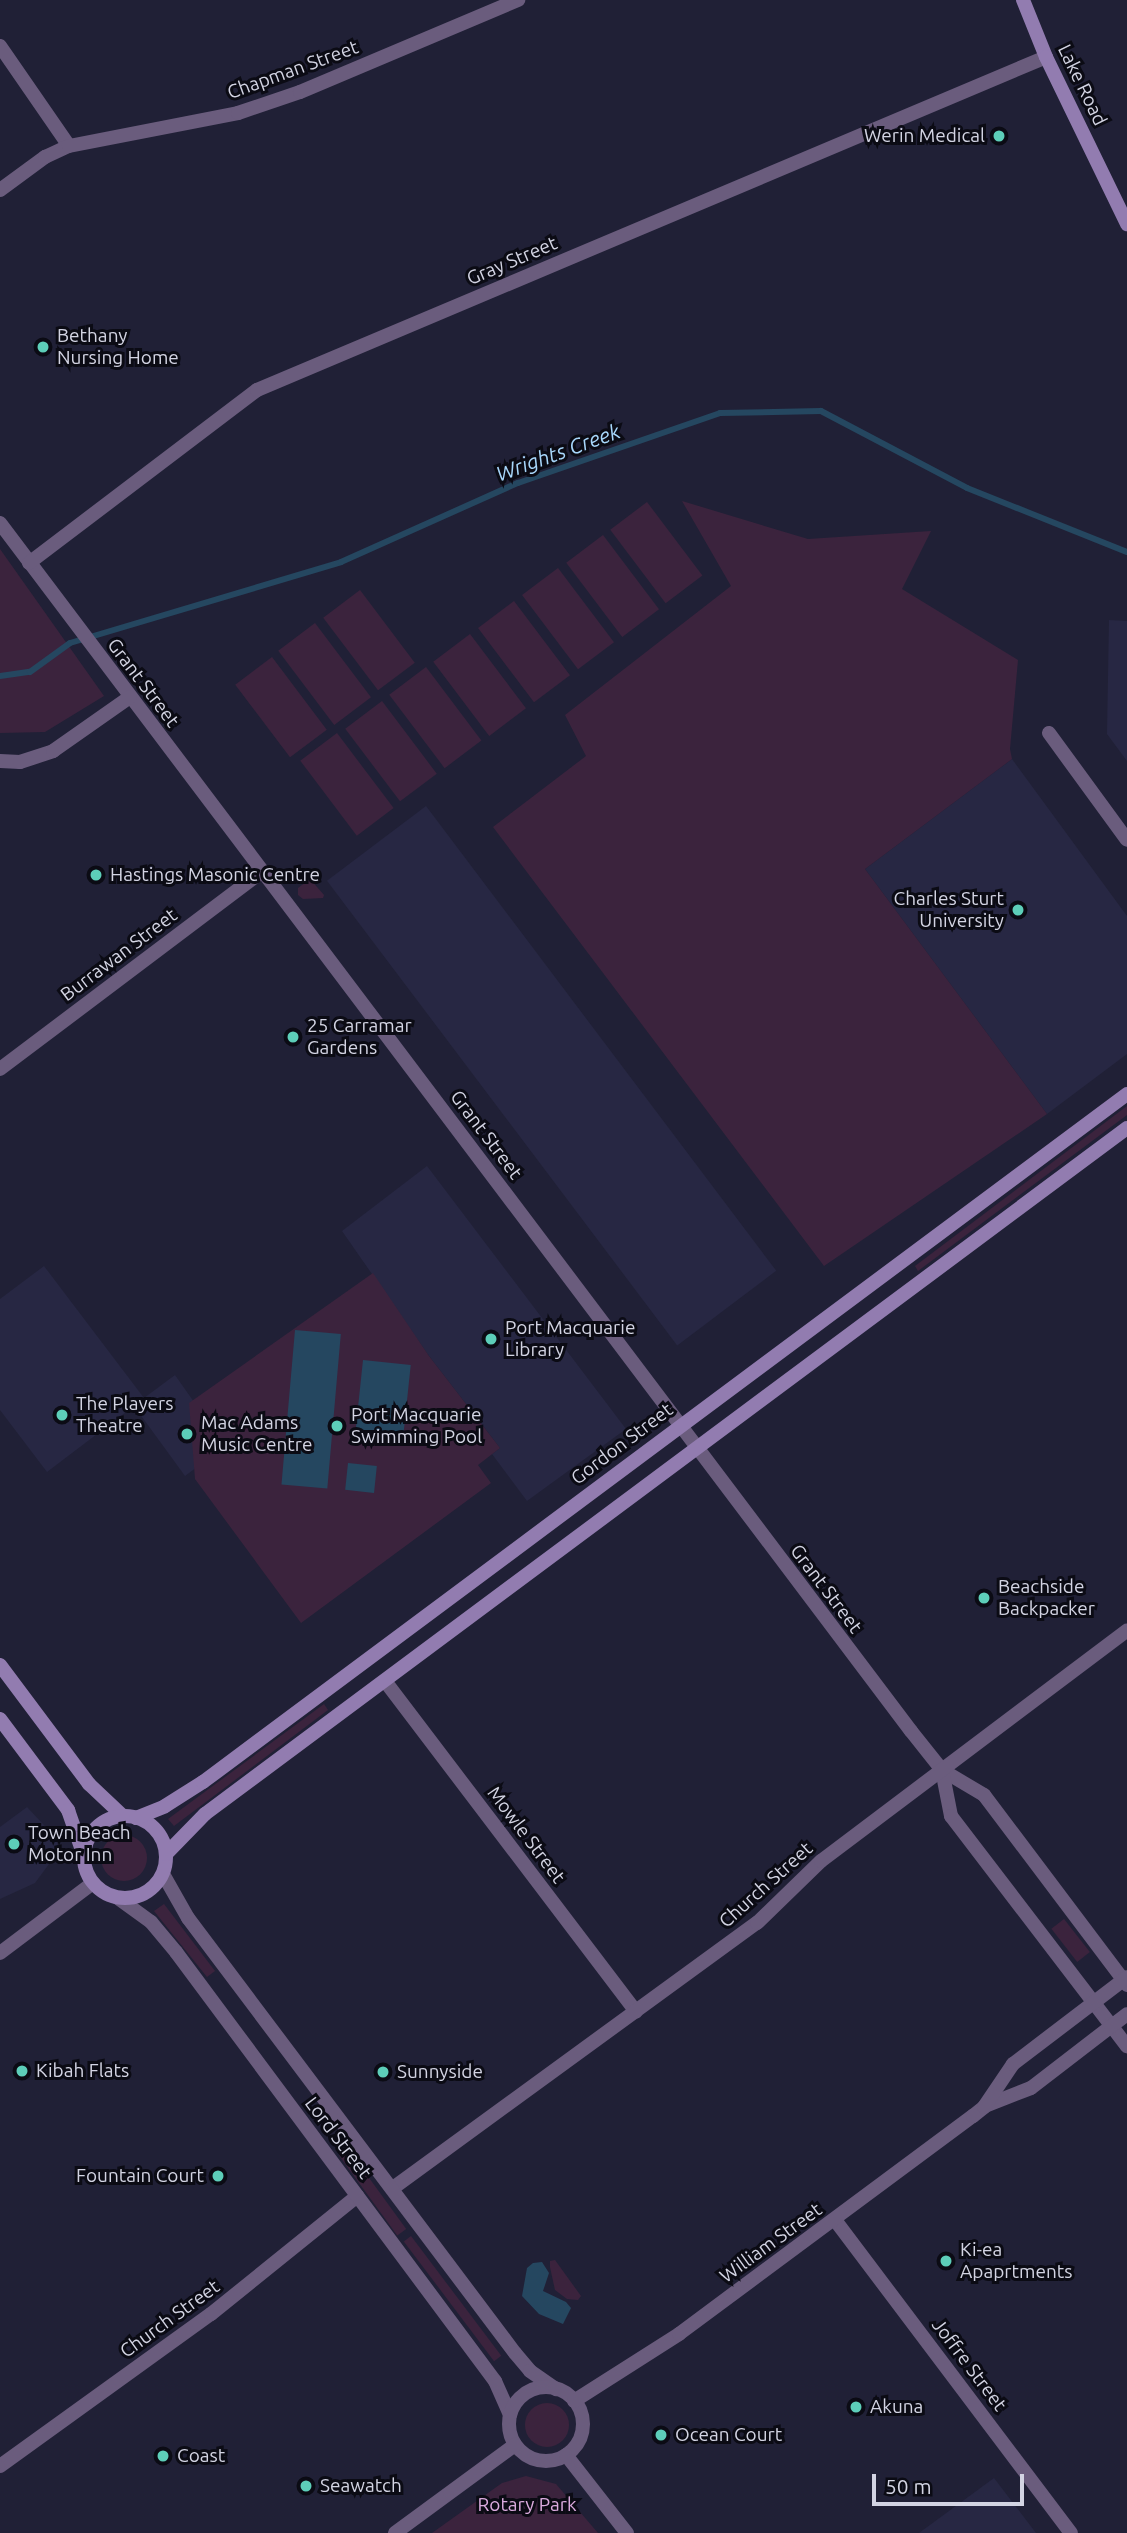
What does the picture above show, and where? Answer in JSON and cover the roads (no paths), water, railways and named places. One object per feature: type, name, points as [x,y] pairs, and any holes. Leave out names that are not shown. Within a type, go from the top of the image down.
[{"type":"main road","name":"Lake Road","points":[[1023,0],[1046,57],[1127,224]]},
{"type":"main road","name":"Gordon Street","points":[[130,1817],[165,1806],[203,1782],[678,1425],[1127,1094]]},
{"type":"main road","points":[[166,1854],[205,1814],[698,1450],[1127,1128]]},
{"type":"main road","points":[[0,1665],[89,1784],[130,1817],[160,1835],[166,1854],[163,1874],[149,1890],[139,1896],[118,1898],[100,1890],[93,1883],[76,1825],[68,1810],[0,1719]]},
{"type":"main road","points":[[84,1857],[86,1845],[100,1824],[130,1817]]},
{"type":"street","name":"Chapman Street","points":[[0,190],[45,157],[69,146],[238,113],[300,92],[519,0]]},
{"type":"street","points":[[0,46],[69,146]]},
{"type":"street","name":"Gray Street","points":[[29,563],[257,390],[1046,57]]},
{"type":"street","name":"Grant Street","points":[[0,523],[678,1425],[942,1770],[984,1795],[1126,1980]]},
{"type":"street","points":[[0,761],[20,762],[53,751],[130,697]]},
{"type":"street","points":[[1049,733],[1127,840]]},
{"type":"street","name":"Burrawan Street","points":[[0,1069],[261,872]]},
{"type":"street","name":"Church Street","points":[[393,2188],[757,1923],[821,1861],[1127,1630]]},
{"type":"street","name":"Mowle Street","points":[[385,1681],[636,2012]]},
{"type":"street","name":"Grant Street","points":[[942,1770],[951,1816],[1127,2046]]},
{"type":"street","name":"Lord Street","points":[[163,1874],[188,1918],[515,2353],[530,2371],[574,2401]]},
{"type":"street","points":[[0,1953],[93,1883]]},
{"type":"street","name":"Lord Street","points":[[118,1898],[151,1922],[164,1937],[495,2382],[510,2415],[511,2436],[515,2445]]},
{"type":"street","name":"William Street","points":[[984,2107],[1013,2064],[1126,1980]]},
{"type":"street","name":"William Street","points":[[574,2401],[679,2334],[984,2107],[1031,2088],[1127,2014]]},
{"type":"street","name":"Church Street","points":[[0,2466],[211,2314],[357,2196]]},
{"type":"street","name":"Joffre Street","points":[[835,2220],[1072,2533]]},
{"type":"street","points":[[510,2415],[523,2395],[533,2389],[556,2389]]},
{"type":"street","points":[[396,2533],[515,2445],[523,2454],[544,2461],[566,2455],[581,2436],[583,2424],[574,2401]]},
{"type":"street","points":[[566,2455],[627,2533]]},
{"type":"waterway","name":"Wrights Creek","points":[[0,676],[30,672],[70,643],[341,562],[518,483],[720,413],[821,411],[967,488],[1127,552]]},
{"type":"place","name":"Werin Medical","points":[[999,136]]},
{"type":"place","name":"Bethany Nursing Home","points":[[43,347]]},
{"type":"place","name":"Hastings Masonic Centre","points":[[96,875]]},
{"type":"place","name":"Charles Sturt University","points":[[1018,910]]},
{"type":"place","name":"25 Carramar Gardens","points":[[293,1037]]},
{"type":"place","name":"Port Macquarie Library","points":[[491,1339]]},
{"type":"place","name":"The Players Theatre","points":[[62,1415]]},
{"type":"place","name":"Port Macquarie Swimming Pool","points":[[337,1426]]},
{"type":"place","name":"Mac Adams Music Centre","points":[[187,1434]]},
{"type":"place","name":"Beachside Backpacker","points":[[984,1598]]},
{"type":"place","name":"Town Beach Motor Inn","points":[[14,1844]]},
{"type":"place","name":"Kibah Flats","points":[[22,2071]]},
{"type":"place","name":"Sunnyside","points":[[383,2072]]},
{"type":"place","name":"Fountain Court","points":[[218,2176]]},
{"type":"place","name":"Ki-ea Apaprtments","points":[[946,2261]]},
{"type":"place","name":"Akuna","points":[[856,2407]]},
{"type":"place","name":"Ocean Court","points":[[661,2435]]},
{"type":"place","name":"Coast","points":[[163,2456]]},
{"type":"place","name":"Seawatch","points":[[306,2486]]},
{"type":"park label","name":"Rotary Park","points":[[527,2505]]}]
